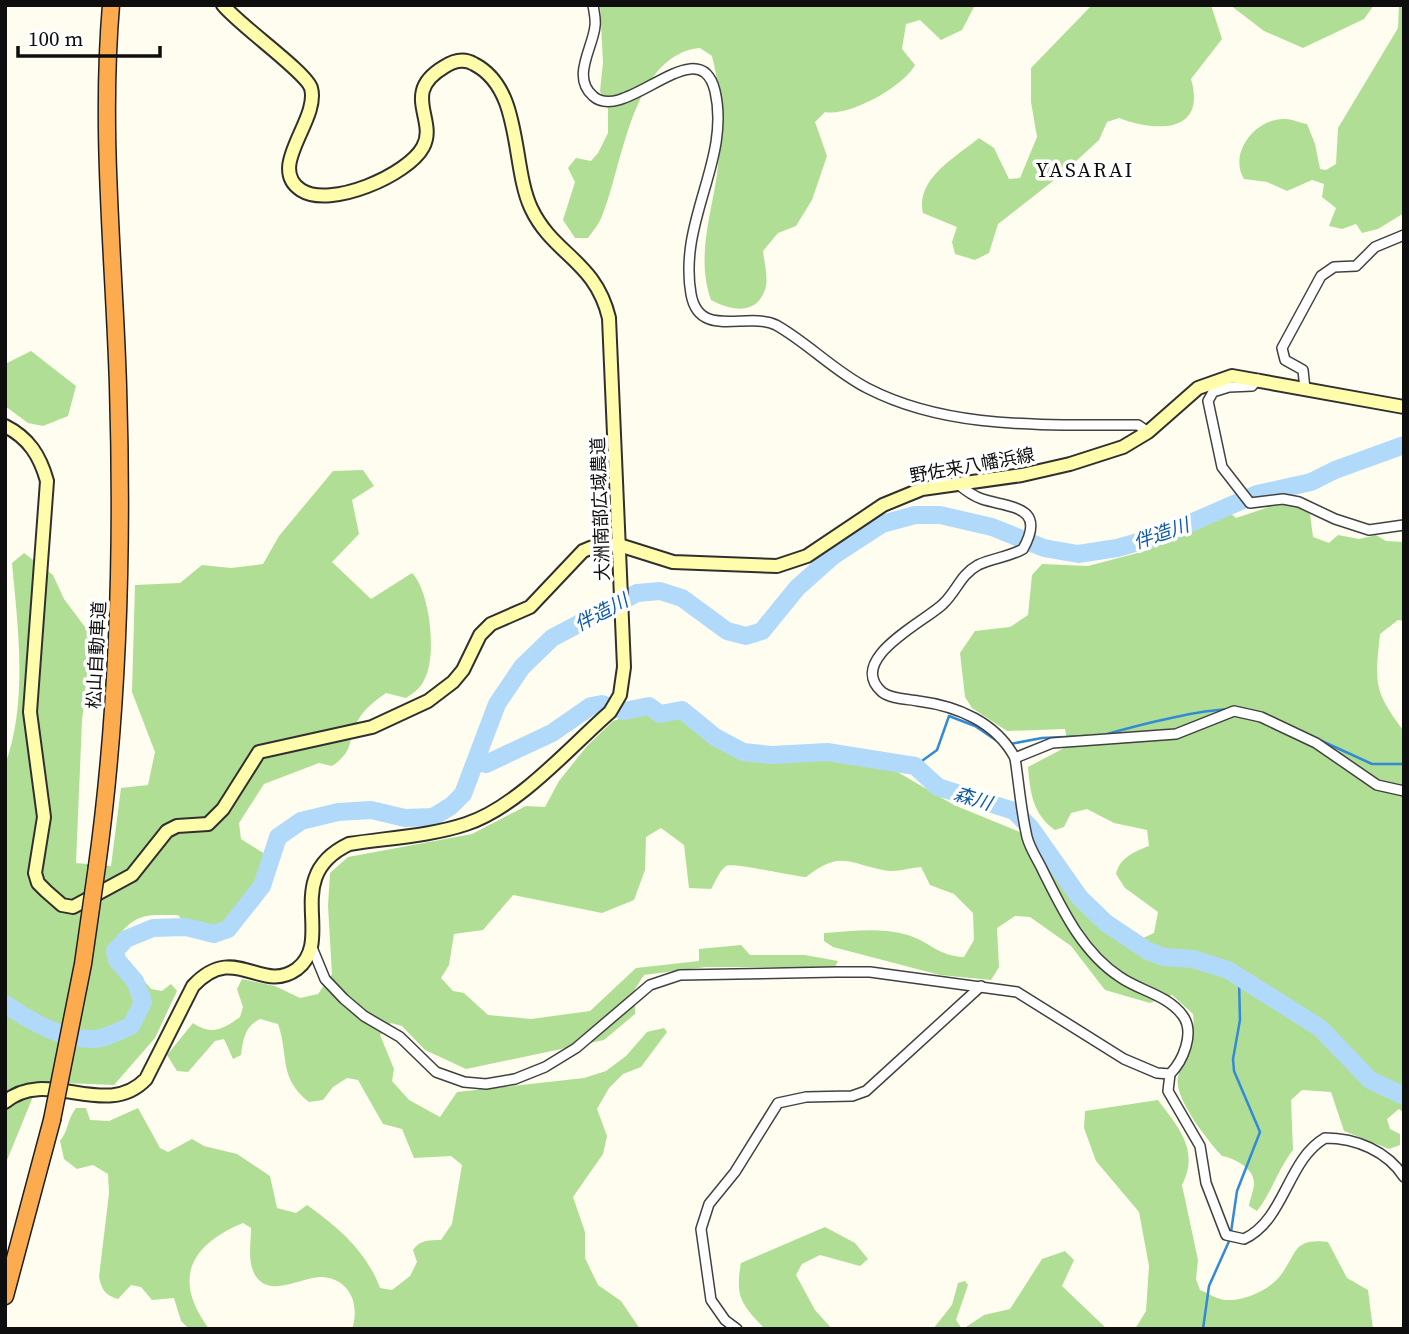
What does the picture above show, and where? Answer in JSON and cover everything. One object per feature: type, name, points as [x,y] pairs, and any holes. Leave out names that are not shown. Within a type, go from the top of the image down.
[{"type":"highway","name":"松山自動車道","points":[[5,1296],[52,1120],[83,964],[107,793],[121,497],[105,154],[105,68],[111,5]]},
{"type":"main road","name":"大洲南部広域農道","points":[[223,5],[263,45],[299,70],[311,87],[311,112],[288,166],[292,182],[302,192],[338,195],[382,180],[413,160],[424,145],[426,131],[421,102],[423,89],[429,79],[451,63],[461,60],[473,63],[496,85],[506,105],[530,206],[551,237],[599,286],[609,318],[624,667],[620,695],[610,712],[511,800],[490,814],[466,825],[349,844],[332,852],[320,866],[311,892],[310,944]]},
{"type":"main road","name":"野佐来八幡浜線","points":[[5,426],[23,436],[34,448],[42,461],[47,481],[30,712],[44,817],[35,873],[38,883],[46,891],[62,905],[73,907],[132,875],[167,831],[177,826],[208,824],[223,809],[259,752],[372,727],[428,701],[458,676],[480,635],[491,624],[530,607],[583,551],[600,544],[620,545],[673,562],[777,566],[807,556],[897,498],[922,489],[1070,464],[1123,447],[1148,432],[1178,405],[1210,382],[1232,376],[1404,407]]},
{"type":"main road","points":[[5,1102],[17,1092],[35,1088],[107,1097],[124,1095],[136,1089],[146,1079],[193,986],[202,976],[213,968],[227,965],[261,975],[285,974],[297,969],[305,960],[310,944]]},
{"type":"street","points":[[593,5],[596,24],[584,73],[586,86],[597,100],[604,103],[621,102],[685,68],[698,71],[709,79],[715,91],[717,132],[713,162],[690,237],[688,261],[691,296],[696,310],[704,318],[716,322],[774,324],[868,389],[969,420],[1138,425],[1148,432]]},
{"type":"street","points":[[1305,389],[1303,370],[1285,360],[1282,348],[1321,276],[1334,267],[1356,266],[1375,247],[1404,235]]},
{"type":"street","points":[[1258,379],[1252,387],[1230,387],[1213,392],[1208,401],[1222,467],[1250,503],[1252,505],[1283,499],[1299,502],[1369,530],[1404,525]]},
{"type":"street","points":[[958,484],[983,500],[1002,501],[1027,515],[1032,524],[1031,534],[1023,549],[979,565],[962,576],[946,602],[884,647],[874,666],[876,680],[882,692],[894,697],[958,710],[990,727],[1009,746],[1015,758],[1028,840],[1061,909],[1091,952],[1119,977],[1157,996],[1183,1016],[1188,1027],[1183,1055],[1170,1073],[1168,1091],[1200,1146],[1206,1183],[1218,1221],[1226,1235],[1244,1239],[1261,1227],[1310,1149],[1325,1138],[1352,1141],[1389,1157],[1404,1177]]},
{"type":"street","points":[[1015,758],[1052,743],[1176,734],[1224,713],[1242,712],[1261,716],[1316,743],[1377,785],[1404,791]]},
{"type":"street","points":[[310,944],[325,979],[364,1016],[400,1037],[436,1072],[464,1082],[485,1084],[515,1079],[545,1067],[576,1048],[650,985],[680,975],[870,972],[1017,992],[1124,1059],[1157,1073],[1170,1073]]},
{"type":"street","points":[[737,1329],[725,1320],[712,1300],[701,1229],[709,1204],[735,1172],[769,1113],[778,1102],[852,1096],[866,1091],[981,986]]},
{"type":"green space","points":[[600,5],[975,5],[962,30],[941,40],[920,20],[906,24],[902,49],[915,65],[909,74],[875,99],[848,110],[825,112],[815,122],[827,156],[812,200],[796,226],[778,233],[763,251],[766,286],[763,295],[751,306],[736,308],[711,300],[707,284],[705,253],[717,174],[720,115],[712,56],[700,48],[677,55],[659,70],[645,91],[624,142],[602,216],[588,238],[575,238],[563,220],[575,182],[568,168],[576,158],[591,161],[608,133],[608,109],[600,91],[603,63]]},
{"type":"green space","points":[[1092,5],[1211,5],[1222,39],[1191,79],[1194,97],[1192,110],[1185,119],[1162,126],[1148,126],[1119,118],[1107,122],[1099,140],[1062,174],[998,224],[989,253],[975,260],[955,254],[952,242],[957,227],[923,213],[922,201],[931,179],[979,138],[994,148],[1009,179],[1020,178],[1037,137],[1031,102],[1031,68]]},
{"type":"green space","points":[[1230,5],[1374,5],[1364,19],[1303,48],[1264,31]]},
{"type":"green space","points":[[1399,5],[1404,5],[1404,213],[1378,229],[1362,233],[1356,224],[1342,229],[1329,226],[1336,208],[1322,197],[1324,184],[1312,180],[1287,191],[1267,182],[1244,179],[1240,169],[1242,148],[1255,130],[1275,120],[1288,119],[1307,124],[1315,144],[1320,169],[1326,170],[1336,164],[1338,128],[1398,28]]},
{"type":"green space","points":[[31,351],[76,386],[68,416],[43,426],[28,423],[5,406],[5,364]]},
{"type":"green space","points":[[363,470],[374,486],[352,500],[359,534],[332,562],[371,599],[412,573],[423,594],[430,624],[431,654],[423,681],[417,690],[406,698],[386,693],[371,705],[358,720],[344,755],[332,766],[319,763],[264,784],[239,823],[241,839],[265,854],[256,887],[218,936],[210,940],[196,936],[178,915],[159,915],[138,919],[118,936],[126,959],[151,989],[162,991],[171,984],[177,991],[155,1038],[114,1085],[39,1082],[5,1165],[5,765],[17,716],[19,691],[17,613],[12,563],[24,553],[53,575],[64,599],[91,635],[82,721],[76,863],[111,866],[121,788],[148,785],[155,752],[132,692],[135,585],[180,583],[202,565],[231,568],[263,564],[279,536],[333,471]]},
{"type":"green space","points":[[1272,506],[1299,506],[1310,514],[1313,537],[1329,543],[1338,535],[1359,539],[1376,535],[1386,541],[1404,542],[1404,621],[1398,620],[1380,634],[1377,664],[1381,695],[1404,731],[1404,1113],[1399,1109],[1387,1119],[1390,1129],[1400,1134],[1400,1145],[1389,1149],[1344,1131],[1331,1092],[1302,1090],[1291,1100],[1293,1150],[1257,1211],[1249,1206],[1254,1183],[1251,1173],[1237,1161],[1222,1156],[1193,1118],[1181,1096],[1178,1077],[1191,1039],[1193,1014],[1172,995],[1150,1003],[1105,990],[1071,946],[1030,917],[1015,916],[997,928],[999,967],[991,980],[940,975],[833,947],[824,941],[824,933],[887,931],[908,935],[947,954],[964,957],[974,940],[973,913],[954,894],[930,885],[921,867],[887,871],[835,861],[806,877],[730,865],[721,871],[711,889],[689,888],[684,845],[661,828],[646,837],[645,870],[634,900],[602,913],[513,895],[483,930],[454,934],[449,965],[441,978],[453,991],[464,993],[488,1015],[531,1019],[590,1011],[636,968],[699,961],[699,949],[741,945],[750,955],[805,955],[838,961],[835,967],[706,967],[644,975],[635,989],[635,1014],[604,1040],[466,1069],[425,1050],[402,1026],[391,1023],[380,1035],[394,1069],[392,1081],[409,1100],[440,1117],[457,1092],[584,1078],[606,1071],[626,1056],[647,1032],[664,1028],[667,1032],[641,1067],[623,1074],[609,1088],[597,1109],[607,1136],[603,1154],[573,1197],[585,1232],[585,1258],[598,1285],[621,1301],[640,1329],[352,1329],[354,1303],[351,1295],[340,1283],[315,1277],[273,1286],[259,1280],[252,1269],[251,1228],[243,1223],[210,1242],[199,1253],[192,1266],[191,1294],[209,1329],[189,1329],[181,1321],[174,1298],[152,1300],[141,1287],[131,1285],[118,1299],[103,1289],[99,1277],[109,1193],[108,1174],[93,1165],[77,1169],[64,1159],[60,1141],[76,1108],[86,1108],[90,1120],[109,1121],[138,1108],[160,1148],[168,1152],[192,1139],[204,1146],[237,1154],[270,1176],[277,1208],[296,1213],[307,1205],[340,1231],[367,1263],[380,1288],[392,1290],[410,1276],[417,1262],[413,1250],[415,1247],[425,1241],[441,1240],[452,1224],[462,1165],[451,1156],[414,1158],[402,1129],[383,1124],[358,1080],[347,1078],[333,1087],[323,1100],[309,1102],[299,1093],[288,1075],[278,1024],[260,1019],[251,1025],[241,1055],[233,1059],[224,1039],[215,1041],[188,1072],[177,1071],[167,1055],[193,1023],[212,1030],[228,1025],[240,1017],[243,1007],[237,989],[242,979],[275,986],[300,998],[318,994],[332,974],[328,906],[330,873],[348,857],[472,834],[526,806],[545,807],[559,781],[587,746],[613,721],[639,712],[655,718],[686,719],[733,753],[760,757],[812,749],[845,750],[870,756],[954,805],[1022,833],[1040,834],[1067,870],[1072,892],[1089,915],[1120,938],[1143,938],[1154,933],[1158,912],[1125,888],[1116,874],[1124,859],[1149,846],[1147,830],[1114,823],[1087,809],[1071,813],[1064,827],[1055,830],[1048,824],[1034,802],[1028,767],[1068,746],[1065,729],[1007,731],[972,708],[965,697],[960,653],[975,631],[1010,627],[1028,615],[1032,575],[1042,564],[1088,566],[1145,551],[1229,512],[1236,518]]},
{"type":"green space","points":[[1158,1100],[1179,1130],[1188,1150],[1189,1161],[1182,1185],[1198,1260],[1196,1279],[1200,1290],[1223,1300],[1248,1297],[1275,1281],[1302,1245],[1316,1241],[1328,1242],[1347,1278],[1368,1290],[1373,1329],[1135,1329],[1146,1311],[1149,1266],[1139,1212],[1096,1161],[1084,1128],[1085,1111]]},
{"type":"green space","points":[[825,1227],[855,1243],[868,1259],[860,1266],[820,1255],[802,1264],[796,1275],[815,1310],[832,1329],[763,1327],[749,1312],[742,1299],[739,1284],[741,1263]]},
{"type":"green space","points":[[1065,1251],[1074,1260],[1062,1286],[1107,1329],[963,1329],[984,1315],[1010,1309],[1042,1259]]},
{"type":"green space","points":[[965,1281],[968,1285],[956,1320],[962,1329],[933,1329],[952,1305],[958,1283]]},
{"type":"waterway","name":"伴造川","points":[[5,1004],[47,1028],[70,1036],[103,1038],[131,1026],[143,1002],[135,981],[117,960],[115,951],[126,939],[153,928],[186,927],[214,934],[228,929],[262,886],[278,837],[301,821],[338,812],[371,810],[405,818],[433,817],[451,806],[463,794],[497,704],[522,667],[552,638],[637,593],[660,591],[682,598],[727,631],[746,636],[762,631],[797,588],[833,556],[882,524],[915,515],[940,515],[992,527],[1044,548],[1078,554],[1117,548],[1163,535],[1257,494],[1311,482],[1335,470],[1404,445]]},
{"type":"waterway","name":"森川","points":[[477,762],[486,764],[552,733],[591,706],[602,704],[624,711],[649,706],[660,714],[682,710],[715,737],[743,752],[772,755],[827,752],[915,766],[938,787],[1014,811],[1030,827],[1080,898],[1106,923],[1148,951],[1164,957],[1193,959],[1228,970],[1320,1028],[1370,1080],[1404,1096]]},
{"type":"waterway","points":[[1100,736],[1202,712],[1223,709],[1254,712]]},
{"type":"waterway","points":[[915,766],[937,750],[949,716],[975,726],[1003,745]]},
{"type":"waterway","points":[[1302,732],[1372,764],[1404,764]]},
{"type":"waterway","points":[[1010,744],[1042,738],[1087,736]]},
{"type":"waterway","points":[[1231,1232],[1237,1191],[1260,1132],[1234,1071],[1233,1059],[1240,1020],[1239,980]]},
{"type":"waterway","points":[[1203,1329],[1209,1286],[1230,1239]]},
{"type":"district","name":"YASARAI","points":[[1085,169]]}]
